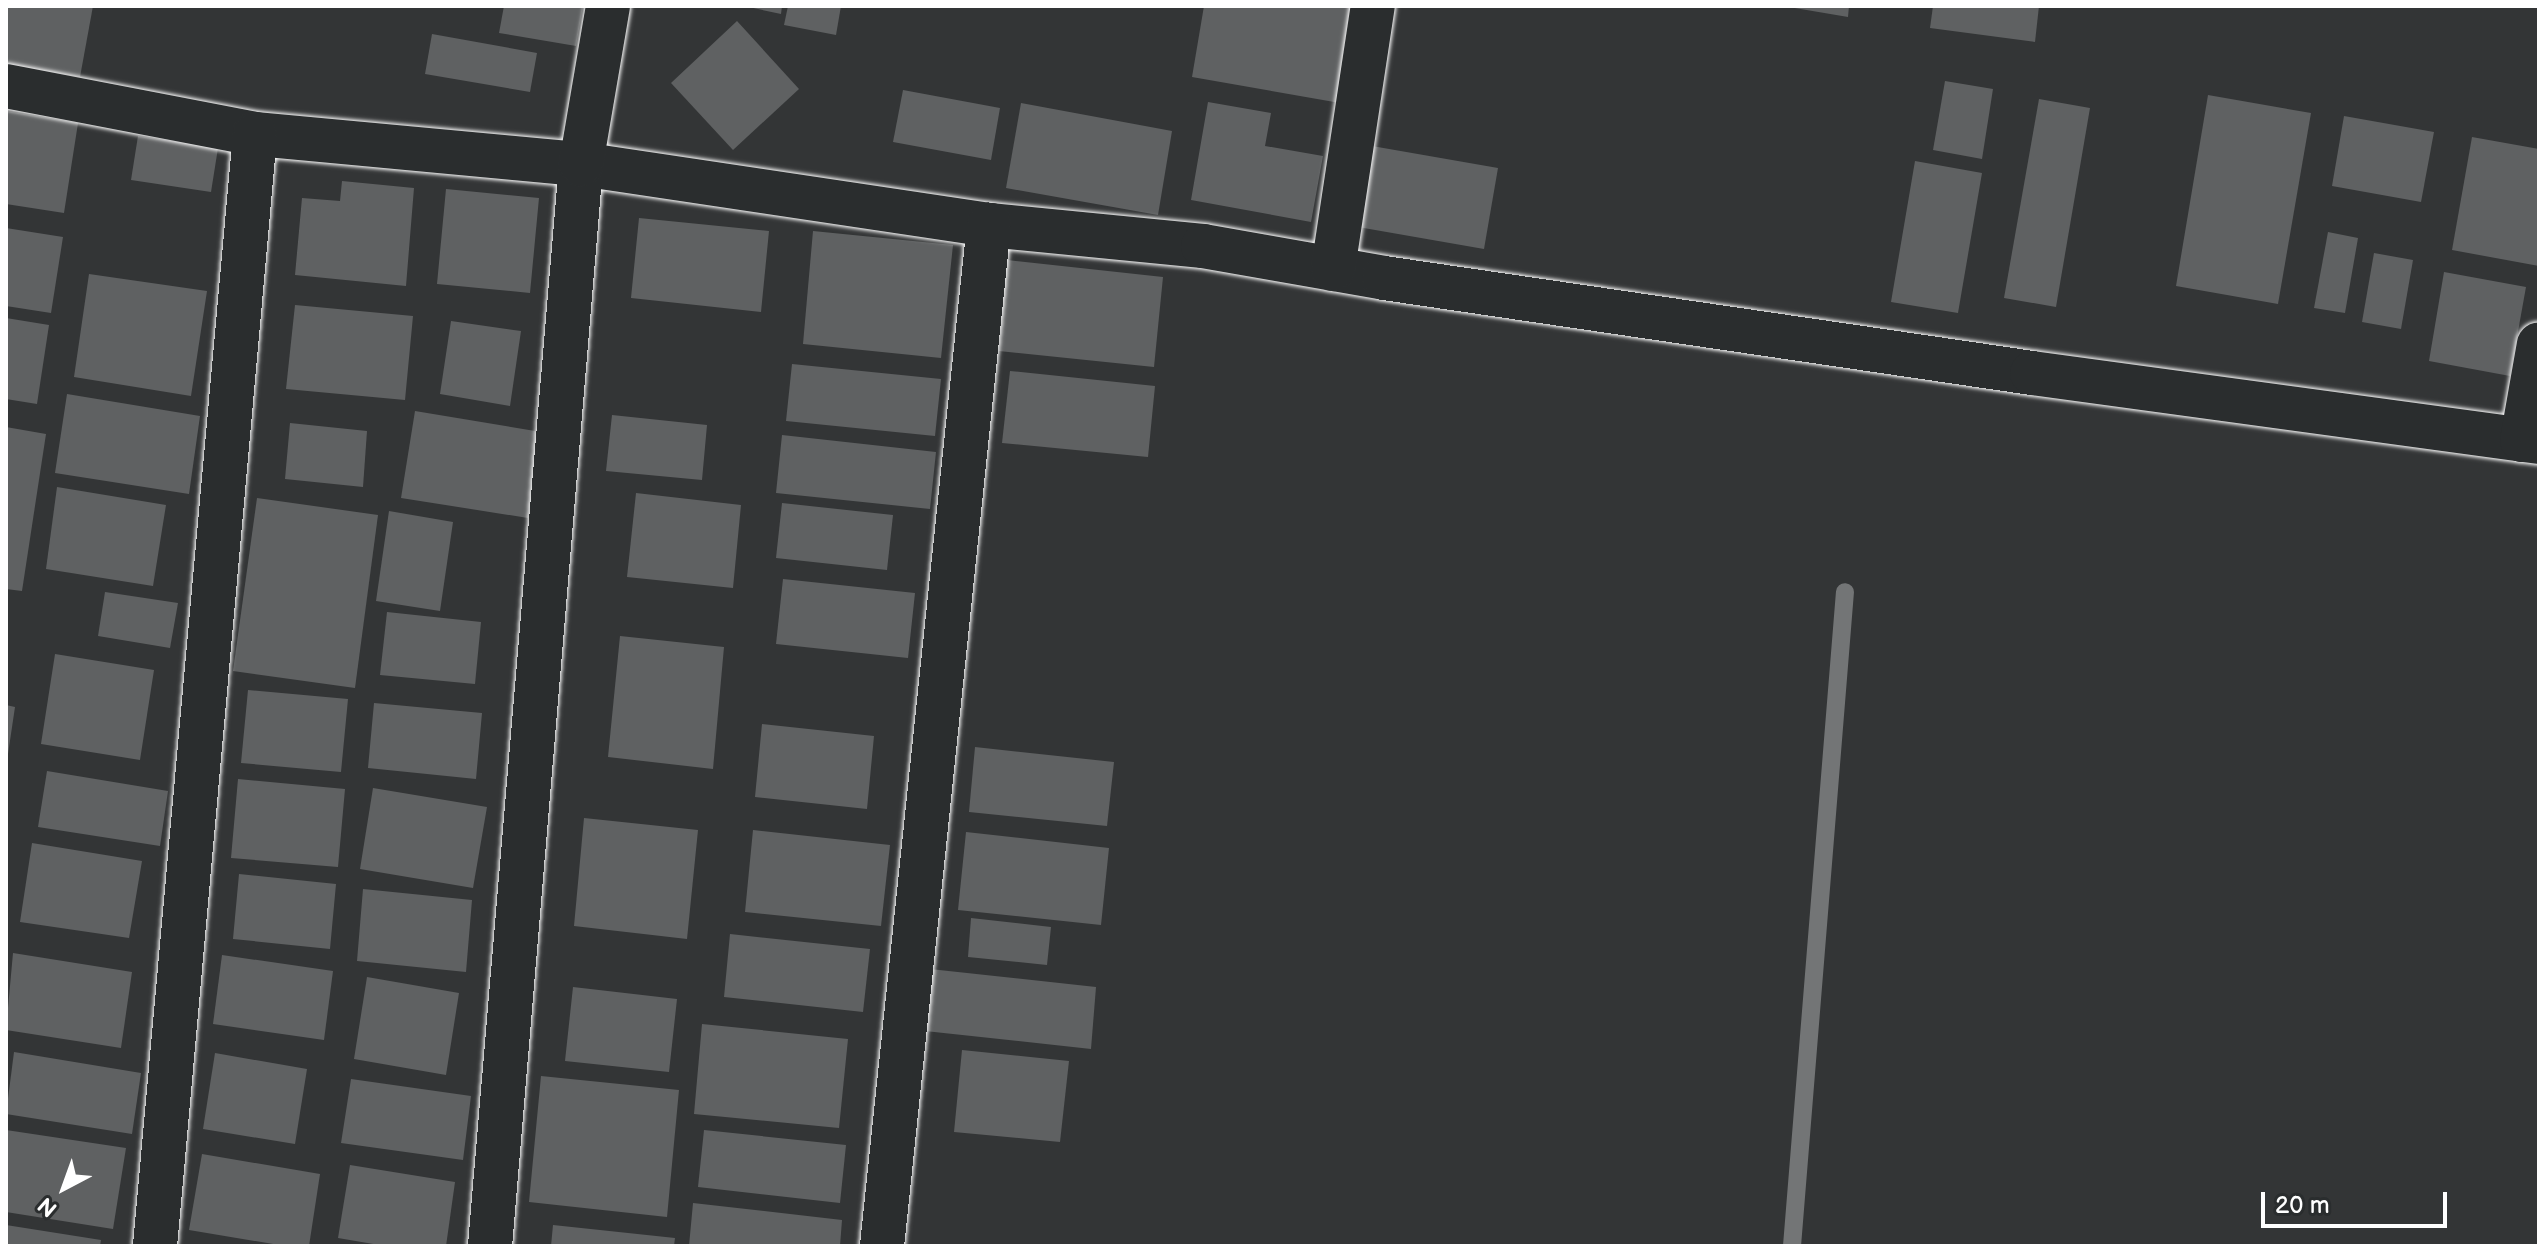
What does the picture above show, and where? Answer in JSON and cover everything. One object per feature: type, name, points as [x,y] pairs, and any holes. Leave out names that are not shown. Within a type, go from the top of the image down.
[{"type":"street","points":[[490,1246],[581,164],[608,6]]},
{"type":"street","points":[[1333,269],[1373,6]]},
{"type":"street","points":[[6,86],[255,134],[581,164],[989,225],[1203,246],[1333,269],[2016,371],[2531,441],[2539,344]]},
{"type":"street","points":[[155,1246],[255,134]]},
{"type":"street","points":[[882,1246],[989,225]]},
{"type":"building","points":[[6,6],[93,6],[80,77],[6,64]]},
{"type":"building","points":[[504,6],[583,6],[576,46],[499,33]]},
{"type":"building","points":[[744,6],[782,6],[781,14]]},
{"type":"building","points":[[788,6],[841,6],[836,35],[784,25]]},
{"type":"building","points":[[1204,6],[1356,7],[1340,103],[1192,77]]},
{"type":"building","points":[[1783,6],[1849,6],[1848,17]]},
{"type":"building","points":[[1933,6],[2039,6],[2035,42],[1930,28]]},
{"type":"building","points":[[737,21],[799,89],[733,150],[671,83]]},
{"type":"building","points":[[432,34],[537,53],[530,92],[425,74]]},
{"type":"building","points":[[1945,81],[1993,89],[1982,159],[1933,150]]},
{"type":"building","points":[[903,90],[1000,108],[991,160],[893,142]]},
{"type":"building","points":[[2208,95],[2311,113],[2278,304],[2176,286]]},
{"type":"building","points":[[2039,99],[2090,108],[2056,307],[2004,298]]},
{"type":"building","points":[[1208,102],[1271,113],[1265,146],[1323,156],[1311,222],[1191,200]]},
{"type":"building","points":[[1021,103],[1172,131],[1158,215],[1006,188]]},
{"type":"building","points":[[6,111],[78,123],[64,213],[6,204]]},
{"type":"building","points":[[2344,116],[2434,132],[2421,202],[2332,186]]},
{"type":"building","points":[[138,136],[218,148],[211,192],[131,180]]},
{"type":"building","points":[[2472,137],[2539,149],[2539,266],[2452,250]]},
{"type":"building","points":[[1372,146],[1498,168],[1484,249],[1358,227]]},
{"type":"building","points":[[1915,161],[1982,173],[1958,313],[1891,302]]},
{"type":"building","points":[[342,181],[414,188],[406,286],[295,275],[302,198],[340,201]]},
{"type":"building","points":[[446,189],[539,198],[530,293],[437,284]]},
{"type":"building","points":[[639,218],[769,231],[761,312],[631,298]]},
{"type":"building","points":[[6,228],[63,237],[51,313],[6,306]]},
{"type":"building","points":[[813,231],[953,245],[941,358],[803,344]]},
{"type":"building","points":[[2328,232],[2358,238],[2345,313],[2314,308]]},
{"type":"building","points":[[2374,253],[2413,260],[2401,329],[2362,322]]},
{"type":"building","points":[[1007,260],[1163,277],[1154,367],[999,351]]},
{"type":"building","points":[[2444,272],[2526,287],[2510,376],[2429,361]]},
{"type":"building","points":[[89,274],[207,291],[191,396],[74,377]]},
{"type":"building","points":[[295,305],[413,316],[405,400],[286,389]]},
{"type":"building","points":[[6,318],[49,325],[37,404],[6,399]]},
{"type":"building","points":[[451,321],[521,331],[510,406],[440,394]]},
{"type":"building","points":[[792,364],[941,379],[935,436],[786,421]]},
{"type":"building","points":[[1010,371],[1155,386],[1148,457],[1002,443]]},
{"type":"building","points":[[67,394],[200,416],[189,494],[55,473]]},
{"type":"building","points":[[415,411],[541,432],[528,518],[401,498]]},
{"type":"building","points":[[612,415],[707,425],[702,480],[606,471]]},
{"type":"building","points":[[290,423],[367,431],[363,487],[285,479]]},
{"type":"building","points":[[6,427],[46,434],[22,591],[6,589]]},
{"type":"building","points":[[782,435],[936,452],[930,509],[776,493]]},
{"type":"building","points":[[57,487],[166,505],[153,586],[46,569]]},
{"type":"building","points":[[636,493],[741,505],[733,588],[627,577]]},
{"type":"building","points":[[257,498],[378,515],[355,688],[233,671]]},
{"type":"building","points":[[782,503],[893,515],[887,570],[776,558]]},
{"type":"building","points":[[389,511],[453,522],[440,611],[376,601]]},
{"type":"building","points":[[783,579],[915,593],[908,658],[776,644]]},
{"type":"building","points":[[105,592],[178,603],[170,648],[98,636]]},
{"type":"building","points":[[387,612],[481,622],[475,684],[380,675]]},
{"type":"building","points":[[620,636],[724,647],[713,769],[608,757]]},
{"type":"building","points":[[55,654],[154,670],[140,760],[41,744]]},
{"type":"building","points":[[248,690],[348,699],[341,772],[241,763]]},
{"type":"building","points":[[374,703],[482,713],[476,779],[368,768]]},
{"type":"building","points":[[6,705],[15,707],[8,754],[6,754]]},
{"type":"building","points":[[762,724],[874,736],[867,809],[755,797]]},
{"type":"building","points":[[975,747],[1114,762],[1107,826],[969,812]]},
{"type":"building","points":[[47,771],[168,791],[160,846],[38,827]]},
{"type":"building","points":[[238,779],[345,789],[338,867],[231,858]]},
{"type":"building","points":[[373,788],[487,807],[473,888],[360,869]]},
{"type":"building","points":[[584,818],[698,830],[687,939],[574,926]]},
{"type":"building","points":[[753,830],[890,845],[881,926],[745,912]]},
{"type":"building","points":[[966,832],[1109,848],[1101,925],[958,910]]},
{"type":"building","points":[[32,843],[142,861],[129,938],[20,922]]},
{"type":"building","points":[[239,874],[336,884],[330,949],[233,939]]},
{"type":"building","points":[[363,889],[472,900],[466,972],[357,961]]},
{"type":"building","points":[[971,918],[1051,927],[1047,965],[968,957]]},
{"type":"building","points":[[730,934],[870,949],[863,1012],[724,997]]},
{"type":"building","points":[[13,953],[132,972],[121,1048],[6,1030]]},
{"type":"building","points":[[222,955],[333,971],[324,1040],[213,1024]]},
{"type":"building","points":[[930,969],[1096,987],[1091,1049],[925,1031]]},
{"type":"building","points":[[367,977],[459,993],[446,1075],[354,1059]]},
{"type":"building","points":[[573,987],[677,999],[669,1072],[565,1061]]},
{"type":"building","points":[[702,1024],[848,1039],[839,1128],[694,1114]]},
{"type":"building","points":[[962,1050],[1069,1061],[1060,1142],[954,1132]]},
{"type":"building","points":[[14,1052],[141,1073],[132,1134],[6,1114]]},
{"type":"building","points":[[215,1053],[307,1069],[295,1144],[203,1129]]},
{"type":"building","points":[[541,1076],[679,1090],[667,1217],[529,1202]]},
{"type":"building","points":[[351,1079],[471,1096],[463,1160],[341,1143]]},
{"type":"building","points":[[6,1130],[126,1148],[113,1229],[6,1212]]},
{"type":"building","points":[[704,1130],[846,1145],[840,1203],[698,1187]]},
{"type":"building","points":[[202,1154],[320,1174],[309,1246],[285,1246],[189,1230]]},
{"type":"building","points":[[350,1165],[455,1182],[446,1246],[385,1246],[338,1238]]},
{"type":"building","points":[[693,1203],[842,1220],[840,1246],[689,1246]]},
{"type":"building","points":[[6,1225],[101,1240],[100,1246],[6,1246]]},
{"type":"building","points":[[553,1225],[675,1238],[674,1246],[551,1246]]},
{"type":"waterway","points":[[1792,1246],[1845,592]]}]
